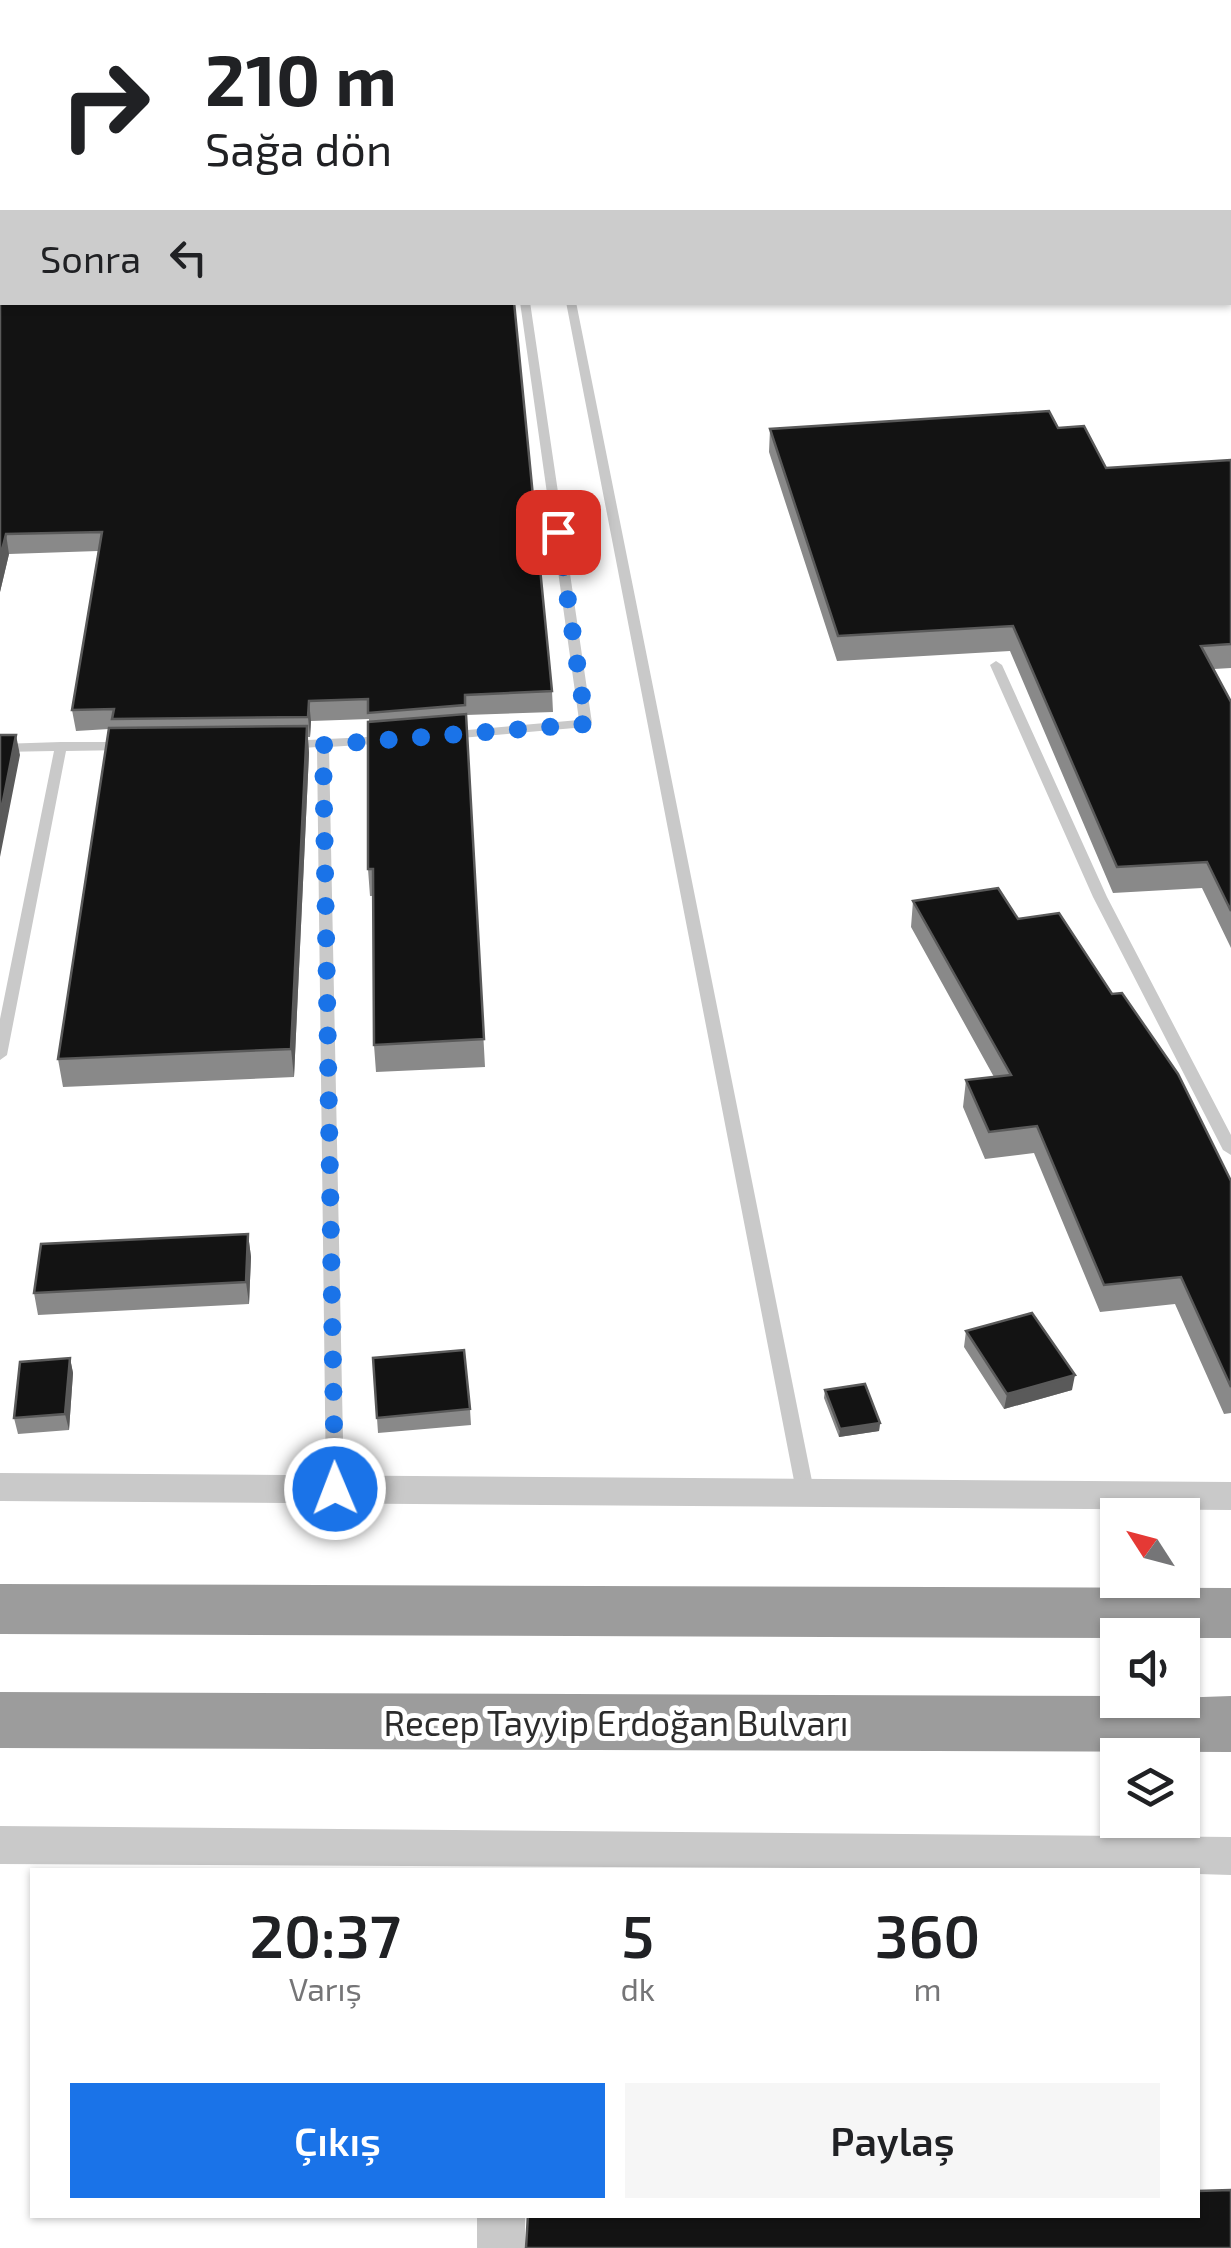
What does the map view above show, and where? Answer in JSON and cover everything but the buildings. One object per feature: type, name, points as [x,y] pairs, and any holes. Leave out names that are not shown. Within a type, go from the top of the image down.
[{"type":"highway","points":[[0,1609],[1231,1614]]},
{"type":"highway","name":"Recep Tayyip Erdoğan Bulvarı","points":[[0,1720],[1231,1724]]},
{"type":"street","points":[[0,1487],[1231,1496]]},
{"type":"street","points":[[0,1845],[512,1861],[1231,1856]]},
{"type":"street","points":[[500,2248],[502,2218]]},
{"type":"lane","points":[[436,736],[586,724],[525,305]]},
{"type":"lane","points":[[572,305],[805,1491]]},
{"type":"lane","points":[[996,665],[1100,897],[1231,1150]]},
{"type":"lane","points":[[267,745],[398,739]]},
{"type":"lane","points":[[323,745],[335,1489]]},
{"type":"lane","points":[[0,1055],[60,746]]},
{"type":"lane","points":[[0,748],[136,746]]},
{"type":"route","points":[[335,1489],[323,745],[586,724],[558,532]]}]
